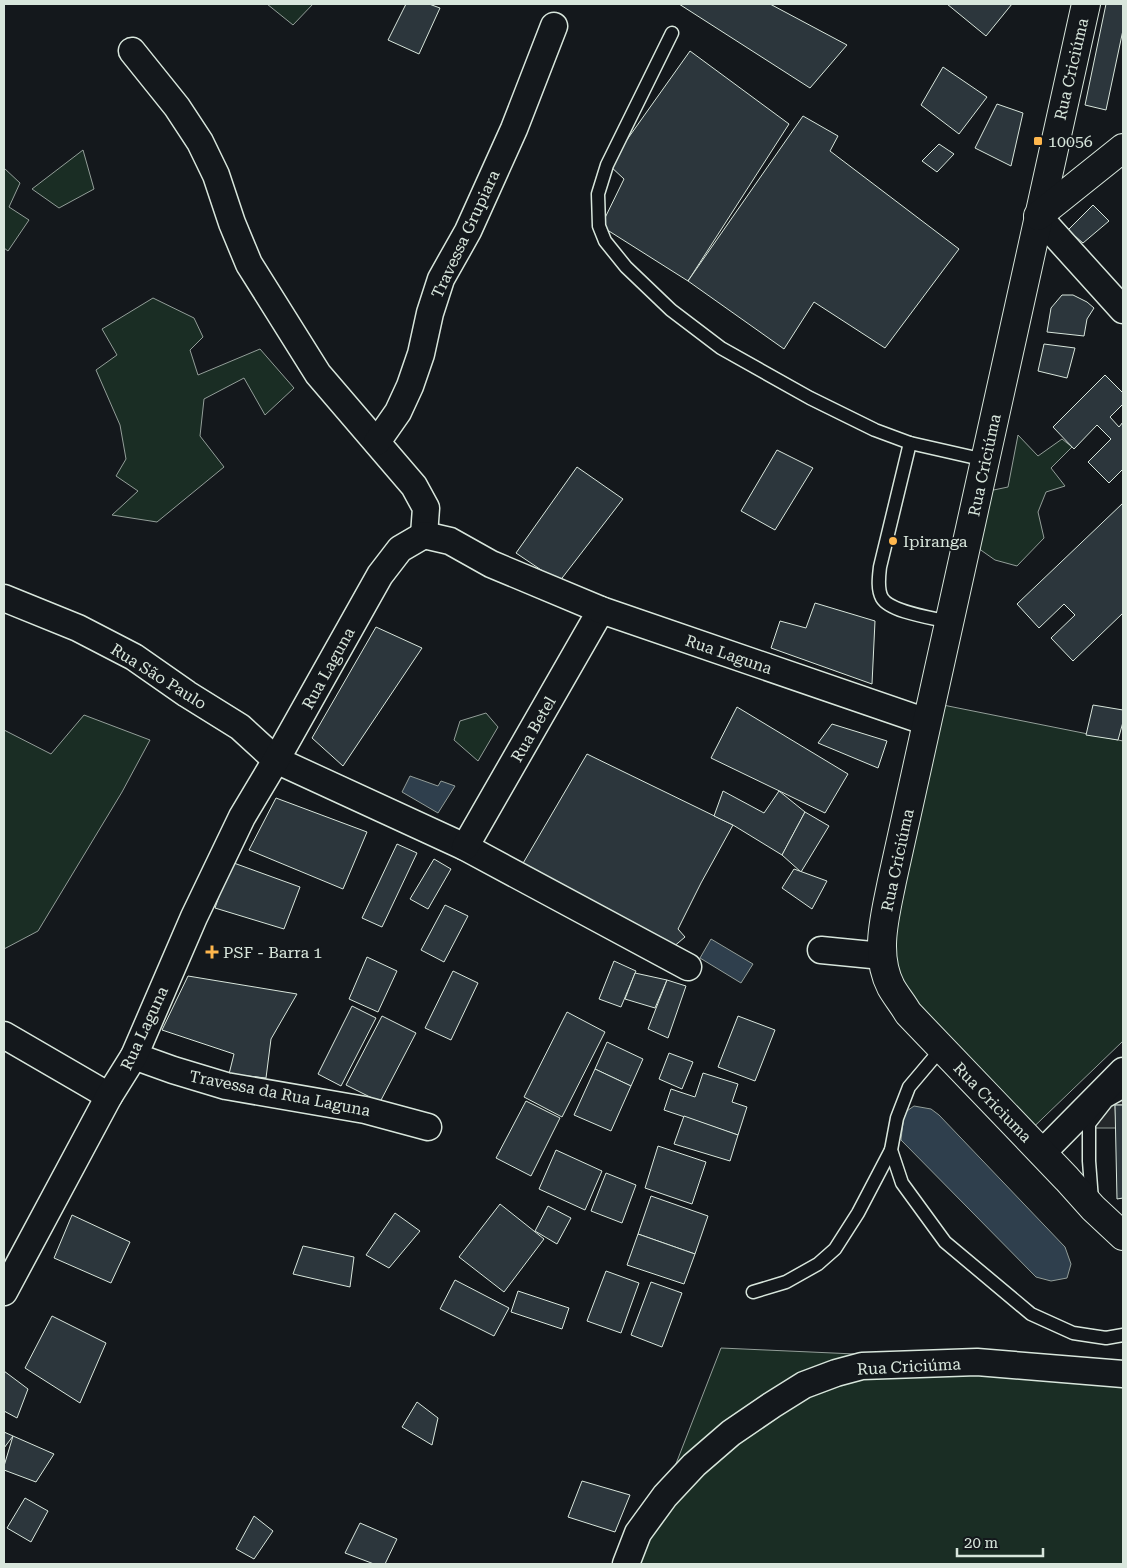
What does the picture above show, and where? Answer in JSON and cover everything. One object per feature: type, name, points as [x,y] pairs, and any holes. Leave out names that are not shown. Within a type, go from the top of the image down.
[{"type":"main road","name":"Rua Criciúma","points":[[882,956],[883,928],[927,722],[1086,4]]},
{"type":"main road","points":[[1038,216],[1123,148]]},
{"type":"main road","name":"Rua Criciuma","points":[[882,956],[890,986],[908,1013],[1093,1208],[1123,1236]]},
{"type":"street","name":"Travessa Grupiara","points":[[377,442],[398,412],[410,386],[421,354],[430,313],[441,279],[468,231],[514,129],[554,26]]},
{"type":"street","points":[[132,51],[177,107],[200,142],[216,175],[232,223],[249,264],[318,374],[414,486],[426,508],[424,535]]},
{"type":"street","points":[[1038,216],[1123,310]]},
{"type":"street","name":"Rua Laguna","points":[[4,1292],[109,1096],[134,1056],[202,901],[242,817],[380,575],[400,549],[424,535],[450,541],[491,564],[601,610],[927,722]]},
{"type":"street","name":"Rua São Paulo","points":[[4,598],[78,628],[134,657],[187,694],[240,727],[276,760]]},
{"type":"street","name":"Rua Betel","points":[[465,847],[601,610]]},
{"type":"street","points":[[276,760],[465,847],[688,967]]},
{"type":"street","points":[[821,950],[882,956]]},
{"type":"street","points":[[4,1035],[109,1096]]},
{"type":"street","name":"Travessa da Rua Laguna","points":[[134,1056],[226,1086],[365,1110],[428,1127]]},
{"type":"street","points":[[1042,1153],[1123,1071]]},
{"type":"street","name":"Rua Criciúma","points":[[626,1564],[638,1533],[665,1496],[694,1465],[731,1433],[772,1405],[804,1385],[836,1372],[862,1366],[977,1362],[1123,1374]]},
{"type":"lane","points":[[672,33],[607,165],[598,194],[599,226],[605,241],[626,267],[671,310],[721,348],[810,398],[875,430],[910,443],[985,460]]},
{"type":"lane","points":[[910,443],[880,567],[879,585],[882,598],[889,605],[900,610],[949,622]]},
{"type":"lane","points":[[753,1292],[786,1282],[818,1264],[835,1249],[858,1213],[891,1150],[897,1118],[909,1087],[942,1048]]},
{"type":"lane","points":[[1093,1208],[1089,1161],[1089,1124],[1107,1101],[1123,1092]]},
{"type":"lane","points":[[891,1150],[902,1183],[945,1242],[1031,1314],[1073,1333],[1106,1338],[1123,1335]]},
{"type":"green space","points":[[267,4],[313,4],[293,25]]},
{"type":"green space","points":[[83,150],[94,189],[59,208],[32,189]]},
{"type":"green space","points":[[4,168],[20,183],[9,207],[29,220],[8,251],[4,248]]},
{"type":"green space","points":[[153,298],[194,318],[203,337],[190,350],[198,375],[260,349],[294,388],[265,415],[244,378],[204,399],[200,436],[224,467],[157,522],[112,515],[138,491],[116,476],[126,459],[120,425],[96,370],[117,355],[102,329]]},
{"type":"green space","points":[[1018,435],[1038,456],[1062,439],[1072,447],[1051,468],[1065,486],[1046,492],[1038,512],[1044,538],[1017,566],[995,560],[975,546],[984,492],[1008,487]]},
{"type":"green space","points":[[918,700],[1123,741],[1123,1041],[1018,1142],[873,973]]},
{"type":"green space","points":[[486,713],[498,727],[478,761],[454,740],[460,721]]},
{"type":"green space","points":[[84,715],[150,740],[122,792],[38,931],[4,949],[4,730],[51,754]]},
{"type":"green space","points":[[721,1348],[1123,1366],[1123,1564],[637,1564]]},
{"type":"shaded area","points":[[1123,1080],[1123,1105],[1115,1105],[1116,1128],[1095,1128],[1095,1106]]},
{"type":"water","points":[[410,776],[438,786],[441,781],[455,786],[438,813],[402,792]]},
{"type":"water","points":[[711,939],[753,964],[741,983],[700,958]]},
{"type":"water","points":[[914,1106],[931,1109],[939,1115],[1065,1247],[1071,1264],[1067,1278],[1051,1281],[1036,1277],[901,1140],[904,1113]]},
{"type":"building","points":[[406,4],[429,4],[440,8],[419,54],[388,40]]},
{"type":"building","points":[[679,4],[770,4],[847,45],[810,88]]},
{"type":"building","points":[[947,4],[1012,4],[986,36]]},
{"type":"building","points":[[1106,4],[1123,4],[1123,30],[1106,110],[1085,105]]},
{"type":"building","points":[[690,51],[789,124],[688,281],[601,226],[624,179],[609,165]]},
{"type":"building","points":[[943,67],[987,97],[959,134],[921,105]]},
{"type":"building","points":[[997,104],[1023,113],[1011,166],[975,148]]},
{"type":"building","points":[[803,116],[838,136],[830,151],[959,249],[885,348],[814,302],[784,349],[688,281]]},
{"type":"building","points":[[939,144],[954,154],[937,172],[922,161]]},
{"type":"building","points":[[1093,205],[1109,221],[1083,243],[1068,230]]},
{"type":"building","points":[[1062,295],[1073,295],[1094,308],[1087,319],[1084,336],[1047,332],[1051,308]]},
{"type":"building","points":[[1044,344],[1075,348],[1067,378],[1038,371]]},
{"type":"building","points":[[1105,375],[1123,393],[1123,404],[1110,417],[1119,427],[1123,422],[1123,469],[1109,483],[1088,462],[1111,439],[1097,425],[1074,449],[1053,427]]},
{"type":"building","points":[[777,450],[813,468],[775,530],[741,511]]},
{"type":"building","points":[[577,467],[623,499],[559,582],[516,553]]},
{"type":"building","points":[[1123,503],[1123,613],[1073,661],[1051,638],[1075,615],[1064,604],[1039,628],[1017,604]]},
{"type":"building","points":[[815,603],[875,621],[872,684],[771,648],[780,621],[806,628]]},
{"type":"building","points":[[376,627],[422,648],[343,766],[312,738]]},
{"type":"building","points":[[1093,705],[1123,710],[1123,722],[1118,740],[1086,735]]},
{"type":"building","points":[[737,707],[848,774],[825,813],[711,758]]},
{"type":"building","points":[[832,724],[887,741],[878,768],[818,743]]},
{"type":"building","points":[[587,754],[733,825],[678,929],[685,937],[665,954],[522,865]]},
{"type":"building","points":[[723,791],[764,813],[779,791],[805,812],[782,855],[733,825],[714,816]]},
{"type":"building","points":[[276,798],[367,832],[343,889],[249,850]]},
{"type":"building","points":[[805,812],[829,826],[801,872],[782,855]]},
{"type":"building","points":[[397,844],[417,853],[382,927],[362,918]]},
{"type":"building","points":[[434,859],[451,869],[428,909],[410,899]]},
{"type":"building","points":[[231,862],[300,887],[284,929],[215,908]]},
{"type":"building","points":[[794,869],[827,881],[812,909],[782,888]]},
{"type":"building","points":[[445,905],[468,916],[444,962],[421,950]]},
{"type":"building","points":[[367,957],[397,971],[378,1012],[349,999]]},
{"type":"building","points":[[614,961],[636,971],[621,1007],[599,999]]},
{"type":"building","points":[[453,971],[478,983],[451,1040],[425,1028]]},
{"type":"building","points":[[635,973],[667,980],[655,1008],[625,999]]},
{"type":"building","points":[[188,976],[297,994],[271,1039],[266,1078],[229,1074],[234,1054],[162,1030]]},
{"type":"building","points":[[667,980],[686,986],[668,1038],[648,1029]]},
{"type":"building","points":[[352,1006],[376,1018],[341,1086],[318,1074]]},
{"type":"building","points":[[567,1012],[605,1032],[562,1117],[524,1097]]},
{"type":"building","points":[[382,1016],[416,1033],[380,1102],[346,1085]]},
{"type":"building","points":[[738,1016],[775,1030],[755,1081],[718,1067]]},
{"type":"building","points":[[607,1042],[643,1059],[631,1086],[595,1069]]},
{"type":"building","points":[[669,1053],[693,1062],[682,1089],[659,1079]]},
{"type":"building","points":[[595,1069],[631,1086],[611,1131],[574,1115]]},
{"type":"building","points":[[703,1073],[738,1084],[732,1102],[747,1107],[738,1135],[664,1110],[671,1089],[695,1097]]},
{"type":"building","points":[[526,1101],[560,1118],[531,1176],[496,1158]]},
{"type":"building","points":[[1115,1105],[1123,1105],[1123,1198],[1117,1199]]},
{"type":"building","points":[[684,1116],[738,1135],[730,1161],[674,1144]]},
{"type":"building","points":[[658,1146],[706,1162],[692,1204],[645,1188]]},
{"type":"building","points":[[556,1150],[602,1171],[585,1210],[539,1189]]},
{"type":"building","points":[[606,1173],[636,1185],[622,1223],[591,1211]]},
{"type":"building","points":[[651,1196],[708,1216],[695,1254],[638,1234]]},
{"type":"building","points":[[500,1204],[544,1239],[504,1292],[459,1257]]},
{"type":"building","points":[[548,1206],[571,1218],[557,1244],[535,1231]]},
{"type":"building","points":[[395,1213],[420,1231],[389,1268],[366,1255]]},
{"type":"building","points":[[72,1215],[130,1242],[111,1283],[54,1258]]},
{"type":"building","points":[[638,1234],[695,1254],[684,1284],[627,1265]]},
{"type":"building","points":[[303,1246],[354,1257],[350,1287],[293,1274]]},
{"type":"building","points":[[606,1271],[639,1283],[621,1333],[587,1321]]},
{"type":"building","points":[[455,1280],[509,1308],[494,1336],[440,1309]]},
{"type":"building","points":[[651,1282],[682,1293],[662,1347],[631,1335]]},
{"type":"building","points":[[518,1291],[569,1308],[562,1329],[511,1312]]},
{"type":"building","points":[[52,1316],[106,1343],[80,1403],[25,1368]]},
{"type":"building","points":[[4,1371],[28,1389],[17,1418],[4,1411]]},
{"type":"building","points":[[417,1402],[438,1418],[432,1445],[402,1427]]},
{"type":"building","points":[[4,1432],[13,1436],[4,1448]]},
{"type":"building","points":[[13,1436],[54,1454],[36,1482],[4,1470]]},
{"type":"building","points":[[582,1481],[630,1495],[615,1532],[568,1517]]},
{"type":"building","points":[[25,1498],[48,1511],[31,1542],[7,1528]]},
{"type":"building","points":[[254,1516],[273,1531],[254,1559],[236,1549]]},
{"type":"building","points":[[360,1523],[397,1539],[385,1564],[374,1564],[345,1553]]},
{"type":"place","name":"10056","points":[[1038,141]]},
{"type":"place","name":"Ipiranga","points":[[893,541]]},
{"type":"place","name":"PSF - Barra 1","points":[[212,952]]}]
